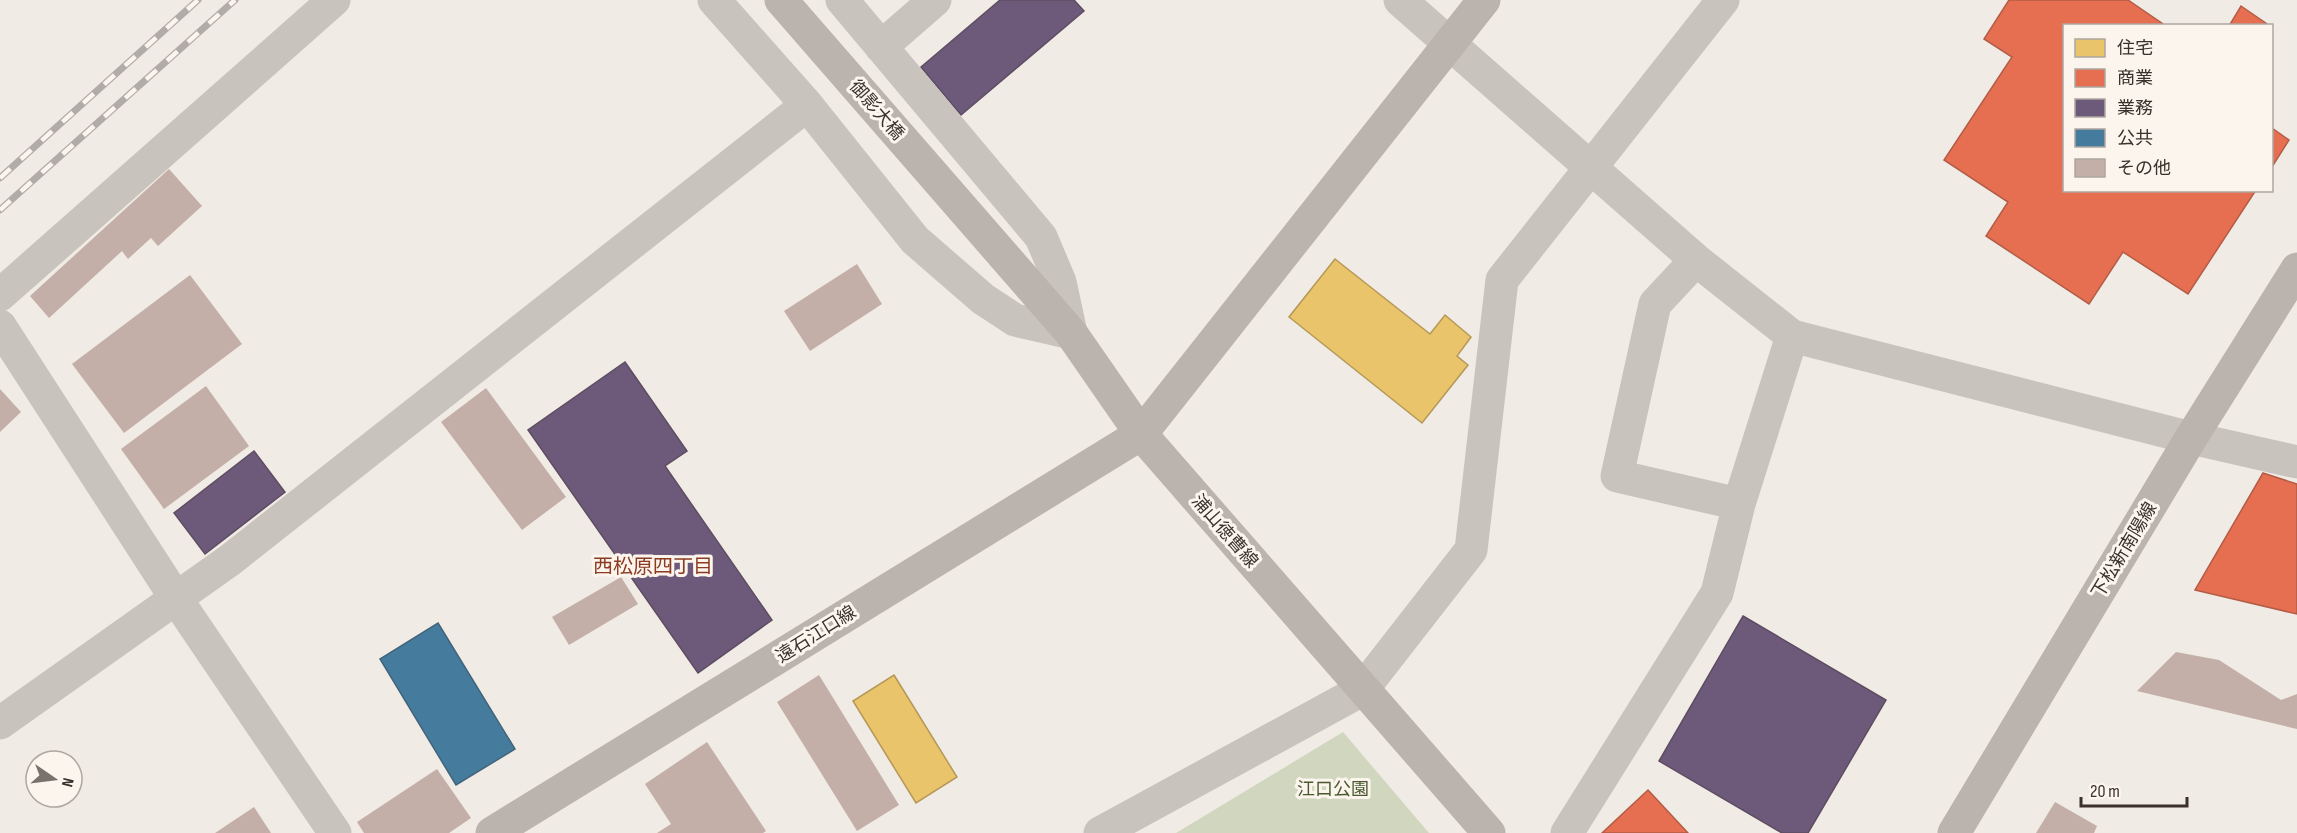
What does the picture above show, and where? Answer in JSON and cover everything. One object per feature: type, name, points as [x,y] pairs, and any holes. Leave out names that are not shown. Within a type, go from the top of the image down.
[{"type":"street","points":[[0,295],[334,0]]},
{"type":"street","points":[[714,0],[807,105],[915,240],[983,299],[1015,320],[1071,333],[1060,282],[1041,237],[842,0]]},
{"type":"street","name":"御影大橋","points":[[781,0],[972,221]]},
{"type":"street","points":[[881,47],[935,0]]},
{"type":"street","points":[[1400,0],[1696,260],[1792,336],[2191,438],[2297,462]]},
{"type":"street","points":[[1141,434],[1484,0]]},
{"type":"street","points":[[1100,833],[1362,690],[1471,550],[1502,280],[1723,0]]},
{"type":"street","points":[[0,723],[230,560],[807,105]]},
{"type":"street","name":"浦山徳曹線","points":[[972,221],[1071,333],[1141,434],[1489,833]]},
{"type":"street","points":[[1696,260],[1655,304],[1617,476],[1739,504]]},
{"type":"street","name":"下松新南陽線","points":[[1954,833],[2191,438],[2297,268]]},
{"type":"street","points":[[0,326],[175,597],[335,833]]},
{"type":"street","points":[[1567,833],[1717,593],[1739,504],[1792,336]]},
{"type":"street","name":"遠石江口線","points":[[492,833],[1141,434]]},
{"type":"green space","name":"江口公園","points":[[1343,732],[1429,833],[1176,833]]},
{"type":"building: 住宅","points":[[1335,259],[1430,334],[1445,315],[1471,337],[1457,356],[1468,365],[1422,423],[1289,317]]},
{"type":"building: 住宅","points":[[894,675],[957,777],[916,803],[853,701]]},
{"type":"building: 商業","points":[[2009,0],[2128,0],[2163,24],[2063,24],[2063,192],[2255,192],[2188,294],[2123,252],[2089,304],[1986,236],[2008,202],[1944,160],[2012,57],[1984,39]]},
{"type":"building: 商業","points":[[2241,6],[2267,24],[2230,24]]},
{"type":"building: 商業","points":[[2273,129],[2289,140],[2273,165]]},
{"type":"building: 商業","points":[[2263,473],[2297,484],[2297,614],[2195,590]]},
{"type":"building: 商業","points":[[1648,790],[1688,833],[1602,833]]},
{"type":"building: 業務","points":[[1000,0],[1074,0],[1084,11],[961,115],[921,67]]},
{"type":"building: 業務","points":[[625,362],[687,451],[665,466],[772,620],[698,673],[528,430]]},
{"type":"building: 業務","points":[[254,451],[285,492],[205,554],[174,513]]},
{"type":"building: 業務","points":[[1743,616],[1886,700],[1808,833],[1782,833],[1659,761]]},
{"type":"building: 公共","points":[[438,623],[515,749],[456,785],[380,659]]},
{"type":"building: その他","points":[[169,169],[202,206],[158,246],[151,238],[128,259],[122,251],[49,318],[30,296]]},
{"type":"building: その他","points":[[857,264],[882,304],[810,351],[784,311]]},
{"type":"building: その他","points":[[190,275],[242,344],[124,433],[72,364]]},
{"type":"building: その他","points":[[206,386],[249,446],[164,509],[121,449]]},
{"type":"building: その他","points":[[486,388],[566,497],[522,530],[441,422]]},
{"type":"building: その他","points":[[0,389],[21,412],[0,432]]},
{"type":"building: その他","points":[[621,577],[638,604],[569,645],[552,617]]},
{"type":"building: その他","points":[[2176,652],[2219,660],[2281,700],[2297,694],[2297,729],[2137,691]]},
{"type":"building: その他","points":[[819,675],[899,805],[857,831],[777,702]]},
{"type":"building: その他","points":[[707,742],[766,831],[763,833],[657,833],[671,824],[645,784]]},
{"type":"building: その他","points":[[437,769],[471,818],[449,833],[364,833],[357,822]]},
{"type":"building: その他","points":[[2055,802],[2097,826],[2094,833],[2036,833]]},
{"type":"building: その他","points":[[254,807],[271,833],[215,833]]},
{"type":"railway","points":[[0,178],[198,0]]},
{"type":"railway","points":[[0,210],[235,0]]},
{"type":"district","name":"西松原四丁目","points":[[653,566]]}]
